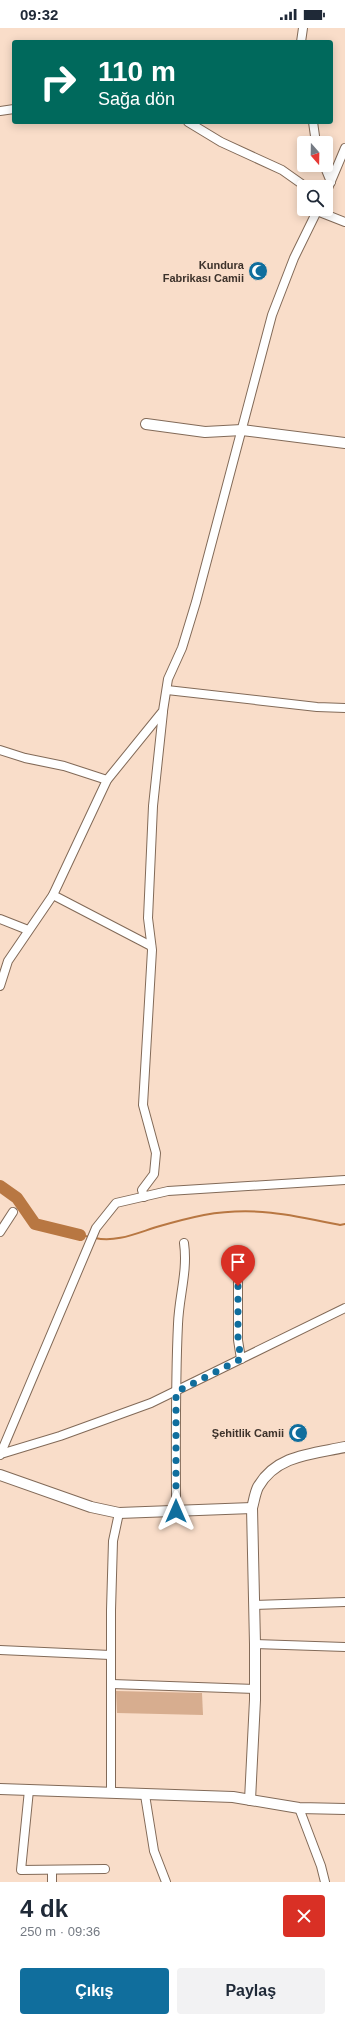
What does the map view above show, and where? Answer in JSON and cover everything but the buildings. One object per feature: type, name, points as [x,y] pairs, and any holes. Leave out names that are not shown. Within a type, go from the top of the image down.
[{"type":"street","points":[[301,40],[303,28]]},
{"type":"street","points":[[0,111],[12,109]]},
{"type":"street","points":[[191,124],[221,142],[282,170],[297,181]]},
{"type":"street","points":[[313,124],[315,136]]},
{"type":"street","points":[[333,180],[345,148]]},
{"type":"street","points":[[144,1197],[142,1190],[154,1174],[156,1153],[143,1105],[151,946],[148,918],[153,806],[166,690],[168,679],[182,648],[196,602],[272,316],[294,258],[315,216]]},
{"type":"street","points":[[332,216],[345,222]]},
{"type":"street","points":[[146,424],[205,432],[242,430],[345,443]]},
{"type":"street","points":[[166,690],[316,707],[345,708]]},
{"type":"street","points":[[0,986],[8,961],[53,895],[107,780],[163,711]]},
{"type":"street","points":[[0,750],[25,758],[64,766],[107,780]]},
{"type":"street","points":[[53,895],[151,946]]},
{"type":"street","points":[[0,919],[28,930]]},
{"type":"street","points":[[0,1455],[88,1245],[96,1228],[116,1203],[168,1191],[345,1180]]},
{"type":"street","points":[[0,1232],[13,1212]]},
{"type":"street","points":[[176,1511],[178,1305],[184,1281],[186,1256],[184,1243]]},
{"type":"street","points":[[238,1273],[238,1340],[241,1359]]},
{"type":"street","points":[[0,1455],[60,1436],[151,1403],[345,1308]]},
{"type":"street","points":[[250,1800],[255,1689],[252,1508],[257,1488],[269,1472],[282,1462],[345,1446]]},
{"type":"street","points":[[0,1475],[91,1507],[119,1513],[252,1508]]},
{"type":"street","points":[[111,1792],[112,1684],[110,1655],[113,1541],[119,1513]]},
{"type":"street","points":[[254,1605],[345,1602]]},
{"type":"street","points":[[255,1644],[345,1647]]},
{"type":"street","points":[[0,1650],[110,1655]]},
{"type":"street","points":[[112,1684],[255,1689]]},
{"type":"street","points":[[0,1789],[233,1797],[299,1808],[345,1809]]},
{"type":"street","points":[[29,1790],[21,1870],[105,1870]]},
{"type":"street","points":[[146,1795],[154,1851],[166,1882]]},
{"type":"street","points":[[299,1808],[321,1866],[325,1882]]},
{"type":"street","points":[[52,1871],[52,1882]]},
{"type":"shaded area","points":[[116,1691],[202,1693],[203,1715],[117,1713]]},
{"type":"waterway","points":[[0,1186],[17,1198],[35,1224],[80,1235]]},
{"type":"waterway","points":[[95,1238],[120,1238],[198,1216],[222,1212],[240,1211],[273,1213],[340,1225],[345,1224]]},
{"type":"waterway","points":[[80,1235],[90,1237]]},
{"type":"place","name":"Kundura Fabrikası Camii","points":[[258,271]]},
{"type":"place","name":"Şehitlik Camii","points":[[298,1433]]},
{"type":"route","points":[[176,1511],[176,1392],[241,1359],[238,1340],[238,1286]]}]
